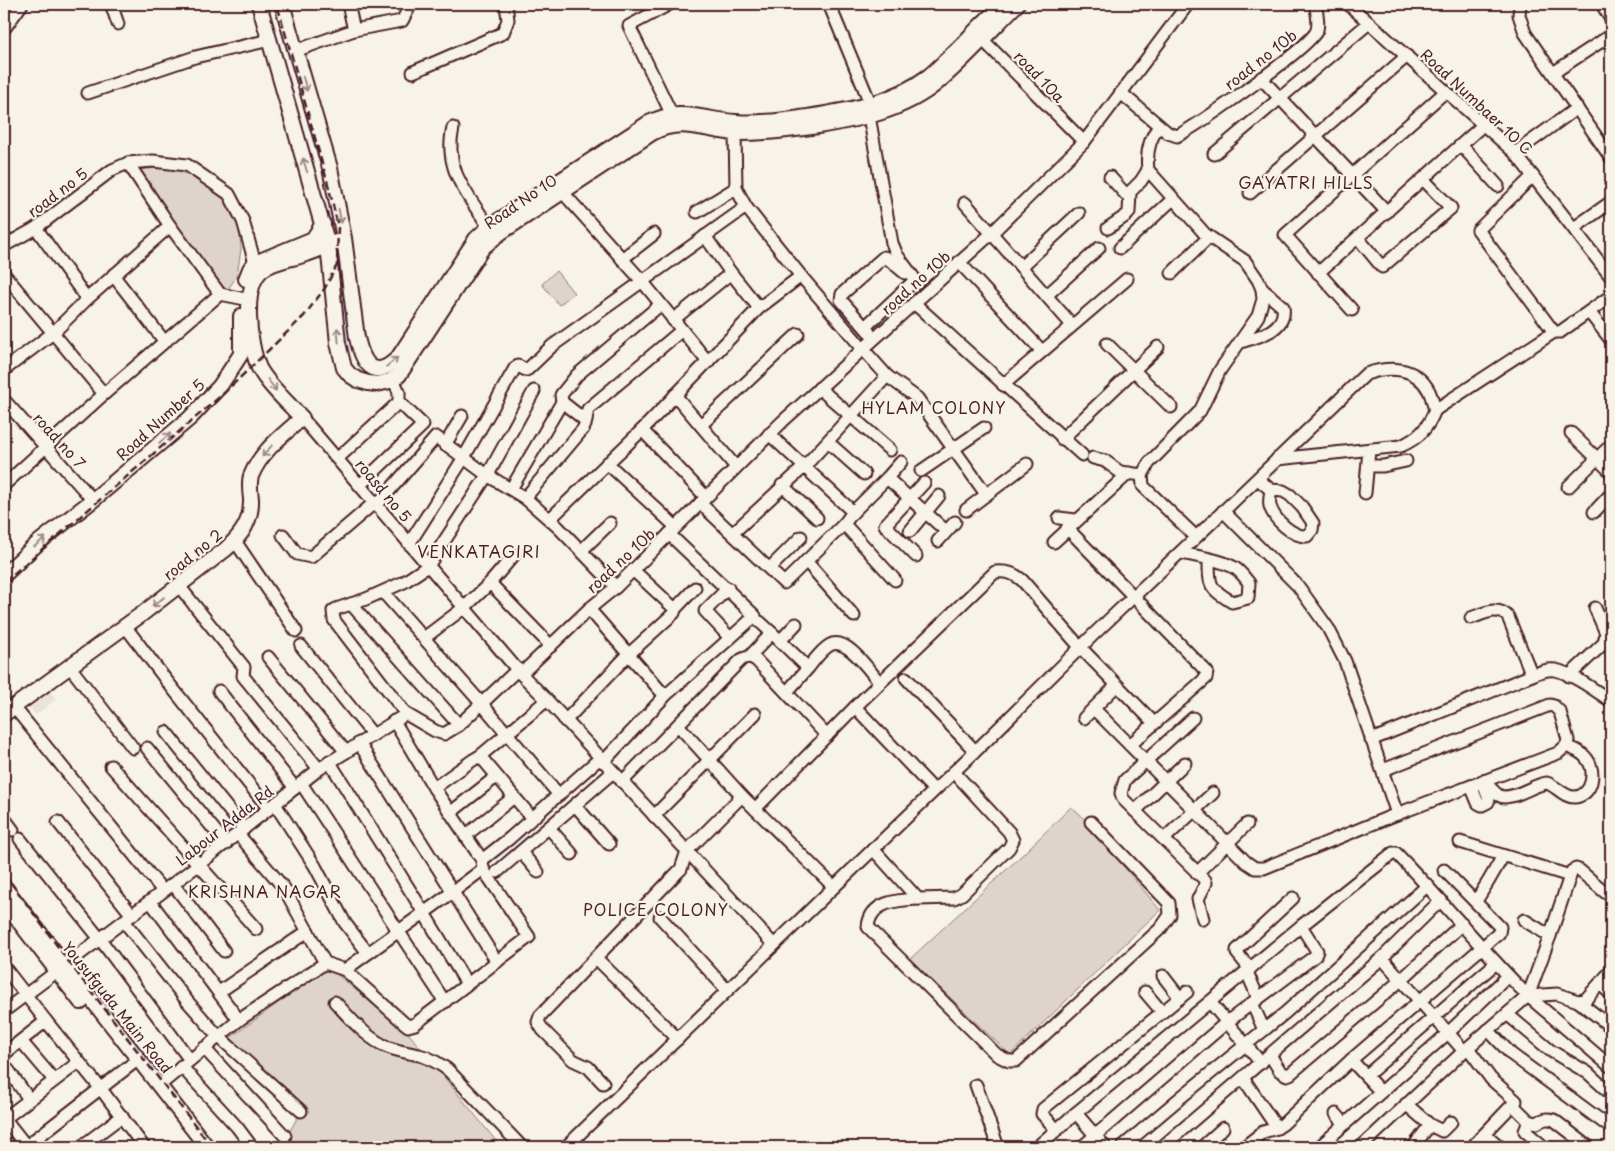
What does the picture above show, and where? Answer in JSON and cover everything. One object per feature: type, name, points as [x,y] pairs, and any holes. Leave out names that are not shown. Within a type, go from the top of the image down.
[{"type":"main road","points":[[259,6],[272,12],[277,10],[281,4]]},
{"type":"main road","name":"Road No 10","points":[[281,4],[330,168],[344,238],[357,338],[361,353],[366,362],[373,368],[381,369],[390,366],[398,358],[470,246],[489,227],[652,133],[668,125],[685,125],[735,132],[775,132],[853,120],[931,75],[1017,4]]},
{"type":"main road","name":"Road No 10","points":[[979,35],[1002,4]]},
{"type":"main road","points":[[259,6],[328,245],[338,343],[344,368],[350,375],[368,383],[377,384],[393,379]]},
{"type":"main road","points":[[268,35],[274,20],[278,19],[287,22]]},
{"type":"main road","name":"Road No 10","points":[[393,379],[406,366],[483,246],[559,187],[647,124],[658,118],[672,115],[686,115],[736,122],[774,122],[851,110],[870,111]]},
{"type":"main road","points":[[302,418],[277,391],[247,351],[240,332],[246,300],[246,278],[257,267],[313,239],[323,224]]},
{"type":"main road","points":[[257,267],[306,254],[344,238]]},
{"type":"main road","name":"Road Number 5","points":[[4,575],[38,543],[93,500],[190,418],[220,386],[247,351]]},
{"type":"main road","name":"road no 2","points":[[9,711],[178,586],[234,541],[248,521],[251,509],[250,478],[256,464],[268,449],[302,418]]},
{"type":"main road","name":"Yousufguda Main Road","points":[[4,887],[60,969],[196,1147]]},
{"type":"main road","name":"Yousufguda Main Road","points":[[4,902],[160,1085],[207,1147]]},
{"type":"street","points":[[4,30],[22,4]]},
{"type":"street","points":[[111,4],[118,24]]},
{"type":"street","points":[[348,4],[354,30]]},
{"type":"street","points":[[296,51],[354,30],[402,21],[411,4]]},
{"type":"street","points":[[413,72],[504,33],[508,20],[506,4]]},
{"type":"street","points":[[670,4],[629,26],[672,115]]},
{"type":"street","points":[[1121,94],[1188,4]]},
{"type":"street","name":"road no 10b","points":[[459,725],[616,587],[735,466],[991,234],[1084,142],[1121,94],[1168,133],[1177,136],[1190,129],[1261,78],[1305,44],[1316,32],[1318,20],[1315,4]]},
{"type":"street","name":"Road Numbaer 10 C","points":[[1348,4],[1515,153],[1611,277]]},
{"type":"street","points":[[1520,4],[1519,15],[1525,33],[1611,158]]},
{"type":"street","points":[[833,5],[870,111],[892,243],[897,255],[914,276],[914,282],[865,327]]},
{"type":"street","points":[[1603,6],[1611,19]]},
{"type":"street","points":[[1214,154],[1369,23]]},
{"type":"street","points":[[88,92],[194,56],[268,35]]},
{"type":"street","name":"road 10a","points":[[979,35],[1084,142]]},
{"type":"street","points":[[1554,74],[1611,35]]},
{"type":"street","points":[[1250,193],[1407,56]]},
{"type":"street","points":[[1261,78],[1387,212]]},
{"type":"street","points":[[1352,310],[1284,235],[1353,176],[1445,92]]},
{"type":"street","points":[[1515,153],[1577,108]]},
{"type":"street","points":[[1318,273],[1483,125]]},
{"type":"street","points":[[1108,228],[1129,212],[1130,192],[1141,181],[1148,170],[1148,151],[1154,132],[1159,126]]},
{"type":"street","points":[[453,128],[450,150],[454,172],[489,227]]},
{"type":"street","points":[[735,132],[736,188],[746,207],[863,349],[888,376],[917,398],[986,494]]},
{"type":"street","points":[[1461,145],[1498,186]]},
{"type":"street","points":[[246,300],[220,294],[170,226],[128,163],[153,161],[187,165],[229,194],[243,222],[257,267]]},
{"type":"street","name":"road no 5","points":[[4,246],[36,228],[112,170],[128,163]]},
{"type":"street","points":[[1148,170],[1209,237],[1244,261],[1258,280],[1262,289],[1263,299],[1258,316],[1220,370],[1200,411],[1149,463],[1142,475],[1143,486],[1196,538]]},
{"type":"street","points":[[1533,176],[1478,230],[1554,332]]},
{"type":"street","points":[[1110,177],[1129,198]]},
{"type":"street","points":[[1358,238],[1382,267],[1451,208],[1423,179]]},
{"type":"street","points":[[559,187],[642,281],[708,362]]},
{"type":"street","points":[[697,212],[736,188]]},
{"type":"street","points":[[1120,248],[1173,198]]},
{"type":"street","points":[[1574,228],[1611,202]]},
{"type":"street","points":[[965,203],[1072,325]]},
{"type":"street","points":[[409,544],[464,459],[515,368],[518,366],[526,370],[528,369],[552,346],[746,207]]},
{"type":"street","points":[[1021,267],[1079,214]]},
{"type":"street","points":[[4,370],[53,333],[113,275],[170,226]]},
{"type":"street","points":[[36,228],[87,299]]},
{"type":"street","points":[[622,259],[654,234]]},
{"type":"street","points":[[705,236],[731,274],[759,308]]},
{"type":"street","points":[[1172,273],[1209,237]]},
{"type":"street","points":[[1047,295],[1099,248]]},
{"type":"street","points":[[874,339],[841,300],[842,294],[884,257],[905,273],[914,276]]},
{"type":"street","points":[[959,262],[1041,350]]},
{"type":"street","points":[[4,274],[104,394]]},
{"type":"street","points":[[673,320],[731,274]]},
{"type":"street","points":[[113,275],[165,342]]},
{"type":"street","points":[[550,520],[642,430],[759,308],[801,276]]},
{"type":"street","points":[[1003,385],[1041,350],[1127,279]]},
{"type":"street","points":[[1240,342],[1262,336],[1279,324],[1283,318],[1283,307],[1262,289]]},
{"type":"street","points":[[4,485],[104,394],[220,294]]},
{"type":"street","points":[[1278,459],[1401,446],[1410,442],[1418,437],[1426,428],[1434,410],[1554,332],[1560,332],[1611,296]]},
{"type":"street","points":[[914,303],[1062,439],[1087,457],[1105,461],[1120,472],[1142,475]]},
{"type":"street","points":[[511,489],[562,402],[561,395],[577,375],[660,305]]},
{"type":"street","points":[[1590,312],[1611,340]]},
{"type":"street","points":[[525,498],[583,429],[586,414],[590,407],[682,330]]},
{"type":"street","points":[[701,425],[798,334]]},
{"type":"street","points":[[1107,344],[1171,407]]},
{"type":"street","points":[[1062,439],[1158,347]]},
{"type":"street","points":[[566,1147],[954,772],[1080,647],[1181,553],[1366,374],[1379,369],[1403,370],[1416,377],[1425,385],[1434,410]]},
{"type":"street","points":[[732,533],[782,485],[805,466],[888,376]]},
{"type":"street","points":[[360,485],[423,425],[399,402],[398,392],[393,379]]},
{"type":"street","points":[[819,388],[890,450]]},
{"type":"street","points":[[351,604],[459,725],[444,734],[435,731],[406,714],[334,620],[333,611],[336,609],[383,592],[404,582],[428,566],[487,475],[534,391]]},
{"type":"street","points":[[675,395],[735,466]]},
{"type":"street","name":"road no 7","points":[[4,400],[93,500]]},
{"type":"street","points":[[338,458],[399,402]]},
{"type":"street","points":[[562,402],[586,421]]},
{"type":"street","points":[[445,445],[462,416]]},
{"type":"street","name":"roasd no 5","points":[[302,418],[519,672],[774,945]]},
{"type":"street","points":[[921,471],[984,428]]},
{"type":"street","points":[[642,430],[732,533],[784,582],[844,524],[901,462]]},
{"type":"street","points":[[1571,433],[1611,472]]},
{"type":"street","points":[[769,434],[853,512]]},
{"type":"street","points":[[283,535],[297,554],[310,557],[375,504],[436,437],[487,475],[525,498],[582,550],[616,587]]},
{"type":"street","points":[[828,442],[864,474]]},
{"type":"street","points":[[1568,487],[1611,445]]},
{"type":"street","points":[[1365,493],[1369,450]]},
{"type":"street","points":[[1368,466],[1383,466],[1406,461]]},
{"type":"street","points":[[345,970],[453,892],[532,818],[601,760],[665,696],[755,616],[607,463]]},
{"type":"street","points":[[966,510],[1027,464]]},
{"type":"street","points":[[1054,542],[1129,473]]},
{"type":"street","points":[[887,478],[946,531]]},
{"type":"street","points":[[1258,479],[1271,490]]},
{"type":"street","points":[[916,556],[885,526],[924,483]]},
{"type":"street","points":[[782,485],[817,518]]},
{"type":"street","points":[[1594,512],[1611,494]]},
{"type":"street","points":[[910,531],[939,496]]},
{"type":"street","points":[[1223,512],[1298,586],[1328,628],[1345,661],[1397,814]]},
{"type":"street","points":[[1059,518],[1072,524],[1133,597],[1208,674],[1206,678],[1130,745]]},
{"type":"street","points":[[582,550],[610,522]]},
{"type":"street","points":[[938,540],[956,522]]},
{"type":"street","points":[[844,524],[895,580]]},
{"type":"street","points":[[770,568],[801,536]]},
{"type":"street","points":[[234,541],[296,631]]},
{"type":"street","points":[[1181,553],[1209,560]]},
{"type":"street","points":[[424,638],[465,607],[490,583],[514,555]]},
{"type":"street","points":[[806,561],[854,616]]},
{"type":"street","points":[[633,570],[675,609]]},
{"type":"street","points":[[755,809],[855,707],[995,572],[1010,572],[1022,580],[1080,647],[1154,723]]},
{"type":"street","points":[[490,583],[551,646]]},
{"type":"street","points":[[178,586],[244,667],[243,676],[319,769]]},
{"type":"street","points":[[566,721],[628,655],[674,613],[675,609],[695,588]]},
{"type":"street","points":[[728,588],[705,611],[730,638]]},
{"type":"street","points":[[383,592],[559,795]]},
{"type":"street","points":[[1569,676],[1604,644],[1606,638],[1605,628],[1595,608]]},
{"type":"street","points":[[589,609],[665,696]]},
{"type":"street","points":[[1471,618],[1494,611],[1504,613],[1508,617],[1532,675]]},
{"type":"street","points":[[760,622],[808,668]]},
{"type":"street","points":[[622,782],[741,660],[749,657],[796,624]]},
{"type":"street","points":[[125,626],[172,688],[272,806],[315,866],[345,923],[368,954]]},
{"type":"street","points":[[787,692],[831,644],[840,644],[852,651],[880,683]]},
{"type":"street","points":[[300,646],[372,735]]},
{"type":"street","points":[[268,657],[346,752]]},
{"type":"street","points":[[749,657],[756,660],[827,736]]},
{"type":"street","points":[[70,667],[133,748]]},
{"type":"street","points":[[1371,740],[1532,675],[1551,670],[1569,676],[1611,700]]},
{"type":"street","points":[[906,678],[975,751]]},
{"type":"street","points":[[1084,718],[1117,685]]},
{"type":"street","points":[[219,691],[298,785],[445,1002]]},
{"type":"street","points":[[434,788],[507,735],[547,700]]},
{"type":"street","points":[[1094,709],[1227,844],[1251,866],[1256,868],[1264,868],[1397,814],[1563,751],[1568,740],[1560,712],[1554,706],[1550,706],[1383,770]]},
{"type":"street","points":[[855,707],[934,790]]},
{"type":"street","points":[[9,711],[163,891]]},
{"type":"street","name":"Labour Adda Rd","points":[[4,1011],[226,844],[319,769],[406,714]]},
{"type":"street","points":[[654,816],[755,714]]},
{"type":"street","points":[[1193,718],[1125,780],[1121,796],[1204,880],[1206,883],[1198,899],[1203,919]]},
{"type":"street","points":[[166,732],[284,888],[325,963],[345,970],[408,1026],[415,1024],[445,1002],[529,937],[434,788],[394,721]]},
{"type":"street","points":[[678,725],[742,796],[834,886]]},
{"type":"street","points":[[359,743],[496,962]]},
{"type":"street","points":[[1479,783],[1505,797],[1547,783],[1568,796],[1582,795],[1588,789],[1591,782],[1590,765],[1581,753],[1566,746]]},
{"type":"street","points":[[147,748],[226,844]]},
{"type":"street","points":[[480,756],[532,818]]},
{"type":"street","points":[[330,761],[467,984]]},
{"type":"street","points":[[1135,810],[1185,763]]},
{"type":"street","points":[[111,766],[256,929]]},
{"type":"street","points":[[497,872],[613,772]]},
{"type":"street","points":[[954,772],[1009,832],[1013,840],[1008,848],[958,897],[895,900],[872,915],[868,927],[997,1055],[1009,1062],[1016,1061],[1161,928],[1170,915],[1169,903],[1091,822]]},
{"type":"street","points":[[450,812],[496,776]]},
{"type":"street","points":[[1164,839],[1213,793]]},
{"type":"street","points":[[602,1083],[588,1067],[572,1060],[543,1030],[538,1021],[545,1009],[680,869],[687,851],[742,796]]},
{"type":"street","points":[[465,836],[514,797]]},
{"type":"street","points":[[575,805],[609,844]]},
{"type":"street","points":[[4,818],[100,939],[185,1063],[252,1147]]},
{"type":"street","points":[[58,822],[183,995],[218,1036],[301,1111]]},
{"type":"street","points":[[1197,873],[1247,824]]},
{"type":"street","points":[[549,828],[572,854]]},
{"type":"street","points":[[1460,842],[1570,876]]},
{"type":"street","points":[[873,849],[918,899]]},
{"type":"street","points":[[521,852],[538,872]]},
{"type":"street","points":[[1037,1147],[1301,926],[1394,853],[1428,885],[1496,963],[1528,996],[1611,1067]]},
{"type":"street","points":[[1476,901],[1502,856]]},
{"type":"street","points":[[1244,1147],[1263,1132],[1277,1128],[1351,1060],[1499,933],[1501,929],[1444,870]]},
{"type":"street","points":[[1361,1147],[1466,1049],[1528,996],[1572,871],[1579,870],[1606,893]]},
{"type":"street","points":[[173,884],[224,951]]},
{"type":"street","points":[[1122,1147],[1285,1013],[1428,885]]},
{"type":"street","points":[[1264,1030],[1249,970],[1237,954],[1237,950],[1294,898]]},
{"type":"street","points":[[1162,1147],[1382,958],[1441,900]]},
{"type":"street","points":[[150,901],[240,1020]]},
{"type":"street","points":[[660,917],[728,990]]},
{"type":"street","points":[[1524,920],[1550,936]]},
{"type":"street","points":[[1210,1002],[1245,1044],[1287,1075],[1401,980],[1462,924]]},
{"type":"street","points":[[1082,1147],[1226,1022],[1316,955],[1317,951],[1301,926]]},
{"type":"street","points":[[219,992],[308,932]]},
{"type":"street","points":[[596,958],[678,1039]]},
{"type":"street","points":[[1382,958],[1448,1033],[1466,1049],[1491,1079],[1516,1100],[1513,1106],[1472,1147]]},
{"type":"street","points":[[160,1085],[218,1036],[325,963]]},
{"type":"street","points":[[1366,1076],[1496,963]]},
{"type":"street","points":[[4,967],[122,1116],[141,1146]]},
{"type":"street","points":[[1578,1001],[1585,1000],[1611,971]]},
{"type":"street","points":[[1057,1130],[1042,1114],[1043,1109],[1184,995],[1163,976]]},
{"type":"street","points":[[1319,1147],[1448,1033],[1508,976]]},
{"type":"street","points":[[1600,984],[1611,994]]},
{"type":"street","points":[[1146,992],[1162,1012]]},
{"type":"street","points":[[1528,996],[1557,994],[1578,1001],[1611,1028]]},
{"type":"street","points":[[335,1002],[359,1027],[382,1045],[421,1055],[447,1069],[522,1147]]},
{"type":"street","points":[[1506,1014],[1551,1051],[1588,1073],[1611,1094]]},
{"type":"street","points":[[4,1054],[46,1021]]},
{"type":"street","points":[[1488,1030],[1511,1054],[1611,1128]]},
{"type":"street","points":[[21,1041],[54,1080]]},
{"type":"street","points":[[204,1048],[285,1136]]},
{"type":"street","points":[[1351,1060],[1381,1092]]},
{"type":"street","points":[[79,1062],[4,1119],[26,1147],[132,1064]]},
{"type":"street","points":[[4,1064],[30,1100]]},
{"type":"street","points":[[1243,1078],[1277,1128]]},
{"type":"street","points":[[976,1085],[998,1147]]},
{"type":"street","points":[[1406,1104],[1430,1125],[1442,1131],[1451,1122]]},
{"type":"street","points":[[1513,1106],[1529,1121],[1537,1123],[1543,1119],[1550,1118],[1554,1120],[1589,1147]]},
{"type":"street","points":[[1076,1113],[1105,1147]]},
{"type":"street","points":[[1336,1114],[1345,1124]]},
{"type":"street","points":[[81,1147],[122,1116]]},
{"type":"street","points":[[1529,1121],[1525,1131],[1544,1147]]},
{"type":"street","points":[[1414,1147],[1430,1125]]},
{"type":"street","points":[[1202,1147],[1224,1128]]},
{"type":"street","points":[[1485,1134],[1500,1147]]},
{"type":"shaded area","points":[[167,167],[196,177],[224,197],[239,225],[241,249],[237,276],[226,292],[138,170]]},
{"type":"shaded area","points":[[556,271],[574,293],[559,305],[542,284]]},
{"type":"shaded area","points":[[48,689],[56,699],[36,715],[27,705]]},
{"type":"shaded area","points":[[1071,807],[1079,813],[1160,910],[1010,1055],[910,959]]},
{"type":"shaded area","points":[[328,967],[409,1034],[501,1147],[281,1147],[301,1111],[227,1040]]},
{"type":"railway","points":[[4,582],[223,394],[304,316],[325,288],[337,265],[338,226],[277,4]]},
{"type":"railway","points":[[4,873],[80,977],[212,1147]]},
{"type":"district","name":"GAYATRI HILLS","points":[[1306,182]]},
{"type":"district","name":"HYLAM COLONY","points":[[934,407]]},
{"type":"district","name":"VENKATAGIRI","points":[[479,551]]},
{"type":"district","name":"KRISHNA NAGAR","points":[[265,891]]},
{"type":"district","name":"POLICE COLONY","points":[[656,909]]}]
